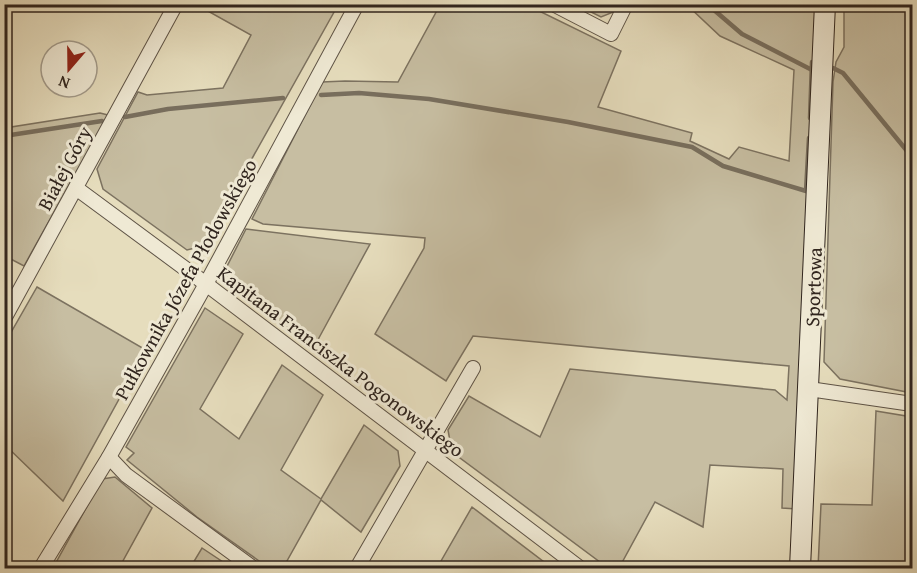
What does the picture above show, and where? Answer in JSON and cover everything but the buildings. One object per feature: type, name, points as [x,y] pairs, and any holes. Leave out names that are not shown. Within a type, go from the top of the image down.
[{"type":"street","name":"Białej Góry","points":[[4,319],[176,4]]},
{"type":"street","name":"Pułkownika Józefa Płodowskiego","points":[[41,568],[109,457],[206,284],[357,4]]},
{"type":"street","points":[[553,4],[611,34],[626,4]]},
{"type":"street","name":"Sportowa","points":[[800,568],[825,4]]},
{"type":"street","name":"Kapitana Franciszka Pogonowskiego","points":[[76,188],[580,568]]},
{"type":"street","points":[[357,568],[473,368]]},
{"type":"street","points":[[808,389],[912,404]]},
{"type":"street","points":[[109,457],[126,475],[253,568]]},
{"type":"shaded area","points":[[197,5],[338,5],[203,246],[187,250],[103,189],[97,169],[138,92],[147,95],[223,88],[251,35]]},
{"type":"shaded area","points":[[440,5],[527,5],[621,51],[598,107],[692,133],[690,141],[729,159],[739,147],[789,161],[794,70],[720,36],[687,5],[817,5],[797,509],[782,508],[783,469],[710,465],[703,527],[655,502],[619,568],[608,568],[452,452],[448,430],[469,396],[540,437],[570,369],[775,390],[787,400],[789,366],[473,336],[446,381],[375,334],[424,248],[425,238],[263,224],[252,219],[322,82],[398,82]]},
{"type":"shaded area","points":[[577,5],[619,5],[616,11],[601,17]]},
{"type":"shaded area","points":[[844,5],[912,5],[912,393],[840,379],[824,362],[833,82],[836,62],[844,47]]},
{"type":"shaded area","points":[[100,113],[108,115],[24,266],[5,256],[5,128]]},
{"type":"shaded area","points":[[246,229],[370,244],[314,347],[221,278]]},
{"type":"shaded area","points":[[37,287],[146,350],[63,501],[5,445],[5,343]]},
{"type":"shaded area","points":[[205,308],[243,334],[200,409],[239,439],[282,365],[323,395],[281,470],[321,499],[364,425],[398,451],[400,466],[361,532],[321,500],[283,568],[269,568],[197,517],[127,460],[134,453],[126,447]]},
{"type":"shaded area","points":[[876,411],[912,417],[912,568],[818,568],[821,504],[872,505]]},
{"type":"shaded area","points":[[115,477],[152,508],[119,568],[53,568],[102,479]]},
{"type":"shaded area","points":[[472,507],[552,568],[437,568]]},
{"type":"shaded area","points":[[202,548],[232,568],[190,568]]},
{"type":"waterway","points":[[707,4],[742,34],[812,70]]},
{"type":"waterway","points":[[810,118],[812,62]]},
{"type":"waterway","points":[[833,68],[843,73],[912,157]]},
{"type":"waterway","points":[[321,95],[359,93],[429,99],[568,122],[692,147],[723,166],[806,191],[809,138]]},
{"type":"waterway","points":[[125,117],[168,109],[283,98]]},
{"type":"waterway","points":[[4,136],[102,121]]}]
